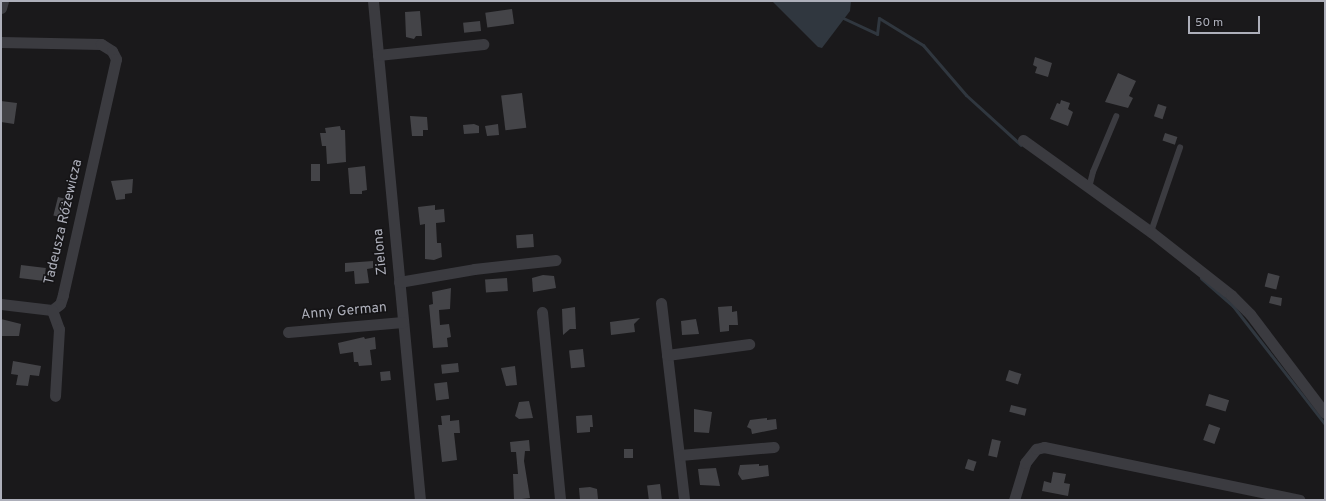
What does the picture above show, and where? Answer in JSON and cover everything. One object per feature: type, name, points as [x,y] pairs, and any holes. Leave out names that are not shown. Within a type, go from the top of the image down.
[{"type":"street","points":[[1,8],[3,1]]},
{"type":"street","name":"Zielona","points":[[373,1],[420,500]]},
{"type":"street","name":"Tadeusza Różewicza","points":[[1,42],[101,44],[114,52],[116,61],[63,295],[60,304],[52,310]]},
{"type":"street","points":[[378,55],[483,44]]},
{"type":"street","points":[[1023,140],[1151,232],[1231,295],[1250,314],[1325,413]]},
{"type":"street","points":[[399,282],[474,269],[556,260]]},
{"type":"street","points":[[660,303],[667,355],[671,403],[680,455],[684,500]]},
{"type":"street","points":[[1,304],[52,310],[59,329],[55,396]]},
{"type":"street","points":[[542,312],[560,500]]},
{"type":"street","name":"Anny German","points":[[288,332],[403,322]]},
{"type":"street","points":[[667,355],[749,344]]},
{"type":"street","points":[[680,455],[774,447]]},
{"type":"street","points":[[1014,500],[1025,464],[1036,449],[1044,447],[1300,500]]},
{"type":"lane","points":[[1089,188],[1093,172],[1116,117]]},
{"type":"lane","points":[[1151,232],[1180,148]]},
{"type":"shaded area","points":[[772,1],[851,1],[850,11],[822,48],[818,47]]},
{"type":"building","points":[[512,9],[514,24],[487,28],[485,13]]},
{"type":"building","points":[[420,11],[422,36],[416,36],[414,39],[406,37],[405,12]]},
{"type":"building","points":[[480,21],[481,31],[464,33],[463,23]]},
{"type":"building","points":[[1035,57],[1052,63],[1048,77],[1035,73],[1037,67],[1033,65]]},
{"type":"building","points":[[1118,73],[1136,81],[1129,96],[1133,98],[1128,108],[1105,102]]},
{"type":"building","points":[[522,93],[526,128],[505,130],[501,96]]},
{"type":"building","points":[[1061,100],[1070,103],[1068,109],[1073,112],[1068,126],[1050,119],[1057,103],[1060,104]]},
{"type":"building","points":[[1,101],[17,103],[14,124],[1,122]]},
{"type":"building","points":[[1158,104],[1167,107],[1163,119],[1154,116]]},
{"type":"building","points":[[410,116],[427,117],[428,130],[423,130],[423,136],[412,136]]},
{"type":"building","points":[[474,124],[479,126],[479,133],[464,134],[463,125]]},
{"type":"building","points":[[498,124],[499,135],[487,136],[485,126]]},
{"type":"building","points":[[340,126],[341,130],[345,130],[346,162],[327,164],[326,146],[322,146],[320,133],[326,133],[325,128]]},
{"type":"building","points":[[1165,133],[1177,137],[1175,145],[1163,141]]},
{"type":"building","points":[[311,164],[320,164],[320,181],[311,181]]},
{"type":"building","points":[[365,166],[367,190],[362,191],[362,194],[350,194],[348,168]]},
{"type":"building","points":[[133,179],[132,193],[125,194],[125,199],[116,200],[111,181]]},
{"type":"building","points":[[58,197],[70,200],[65,218],[53,215]]},
{"type":"building","points":[[435,205],[435,210],[444,209],[445,222],[436,223],[437,243],[441,243],[442,257],[434,260],[425,259],[425,224],[420,225],[418,207]]},
{"type":"building","points":[[533,234],[534,247],[517,248],[516,235]]},
{"type":"building","points":[[373,261],[373,268],[367,269],[369,283],[355,284],[354,271],[345,272],[345,263]]},
{"type":"building","points":[[21,265],[46,268],[44,281],[19,278]]},
{"type":"building","points":[[1268,273],[1280,276],[1276,289],[1265,287]]},
{"type":"building","points":[[543,275],[554,276],[556,288],[533,292],[532,278]]},
{"type":"building","points":[[507,278],[508,291],[486,293],[485,280]]},
{"type":"building","points":[[451,288],[450,309],[439,310],[440,325],[449,324],[451,337],[447,338],[448,347],[433,348],[429,305],[433,304],[432,292]]},
{"type":"building","points":[[1271,296],[1282,298],[1281,306],[1269,303]]},
{"type":"building","points":[[732,306],[732,312],[737,311],[738,325],[729,325],[729,331],[720,332],[718,307]]},
{"type":"building","points":[[575,307],[576,329],[570,329],[563,335],[562,309]]},
{"type":"building","points":[[640,318],[634,324],[635,332],[611,335],[610,322]]},
{"type":"building","points":[[1,319],[21,324],[19,336],[1,336]]},
{"type":"building","points":[[696,319],[699,334],[682,335],[681,321]]},
{"type":"building","points":[[364,337],[365,339],[375,337],[376,349],[370,350],[372,365],[359,366],[358,362],[354,362],[353,352],[340,354],[338,343]]},
{"type":"building","points":[[583,349],[585,367],[571,368],[569,350]]},
{"type":"building","points":[[13,361],[41,366],[39,376],[30,375],[28,386],[16,385],[18,375],[11,374]]},
{"type":"building","points":[[458,363],[459,372],[442,374],[441,365]]},
{"type":"building","points":[[515,366],[517,385],[506,386],[501,368]]},
{"type":"building","points":[[1009,370],[1021,374],[1018,384],[1006,380]]},
{"type":"building","points":[[390,371],[391,380],[381,381],[380,372]]},
{"type":"building","points":[[447,382],[449,399],[436,400],[434,384]]},
{"type":"building","points":[[1209,394],[1229,400],[1226,412],[1205,405]]},
{"type":"building","points":[[529,401],[533,418],[519,419],[515,416],[519,402]]},
{"type":"building","points":[[1011,405],[1027,409],[1025,416],[1009,412]]},
{"type":"building","points":[[694,409],[712,412],[709,433],[694,432]]},
{"type":"building","points":[[450,415],[450,421],[459,420],[460,433],[454,433],[457,460],[442,462],[438,425],[442,425],[441,416]]},
{"type":"building","points":[[592,415],[593,427],[590,427],[590,432],[577,433],[576,416]]},
{"type":"building","points":[[767,418],[767,420],[776,419],[777,429],[752,434],[751,429],[747,427],[750,420]]},
{"type":"building","points":[[1209,424],[1220,428],[1214,444],[1203,440]]},
{"type":"building","points":[[992,439],[1001,441],[997,458],[988,456]]},
{"type":"building","points":[[529,440],[530,451],[525,451],[524,461],[530,498],[514,500],[513,474],[518,474],[516,452],[511,452],[510,442]]},
{"type":"building","points":[[624,449],[633,449],[633,458],[624,458]]},
{"type":"building","points":[[968,459],[977,462],[973,471],[965,469]]},
{"type":"building","points":[[759,464],[759,466],[768,465],[769,476],[742,480],[738,474],[740,465]]},
{"type":"building","points":[[716,468],[720,486],[700,485],[698,469]]},
{"type":"building","points":[[1053,472],[1066,474],[1064,483],[1070,484],[1068,496],[1042,491],[1044,481],[1051,483]]},
{"type":"building","points":[[660,484],[662,500],[649,500],[647,486]]},
{"type":"building","points":[[590,487],[597,489],[598,499],[580,500],[579,488]]},
{"type":"waterway","points":[[841,17],[877,34],[879,18],[923,45],[966,95],[1021,145]]},
{"type":"waterway","points":[[1201,278],[1233,306],[1325,424]]}]
